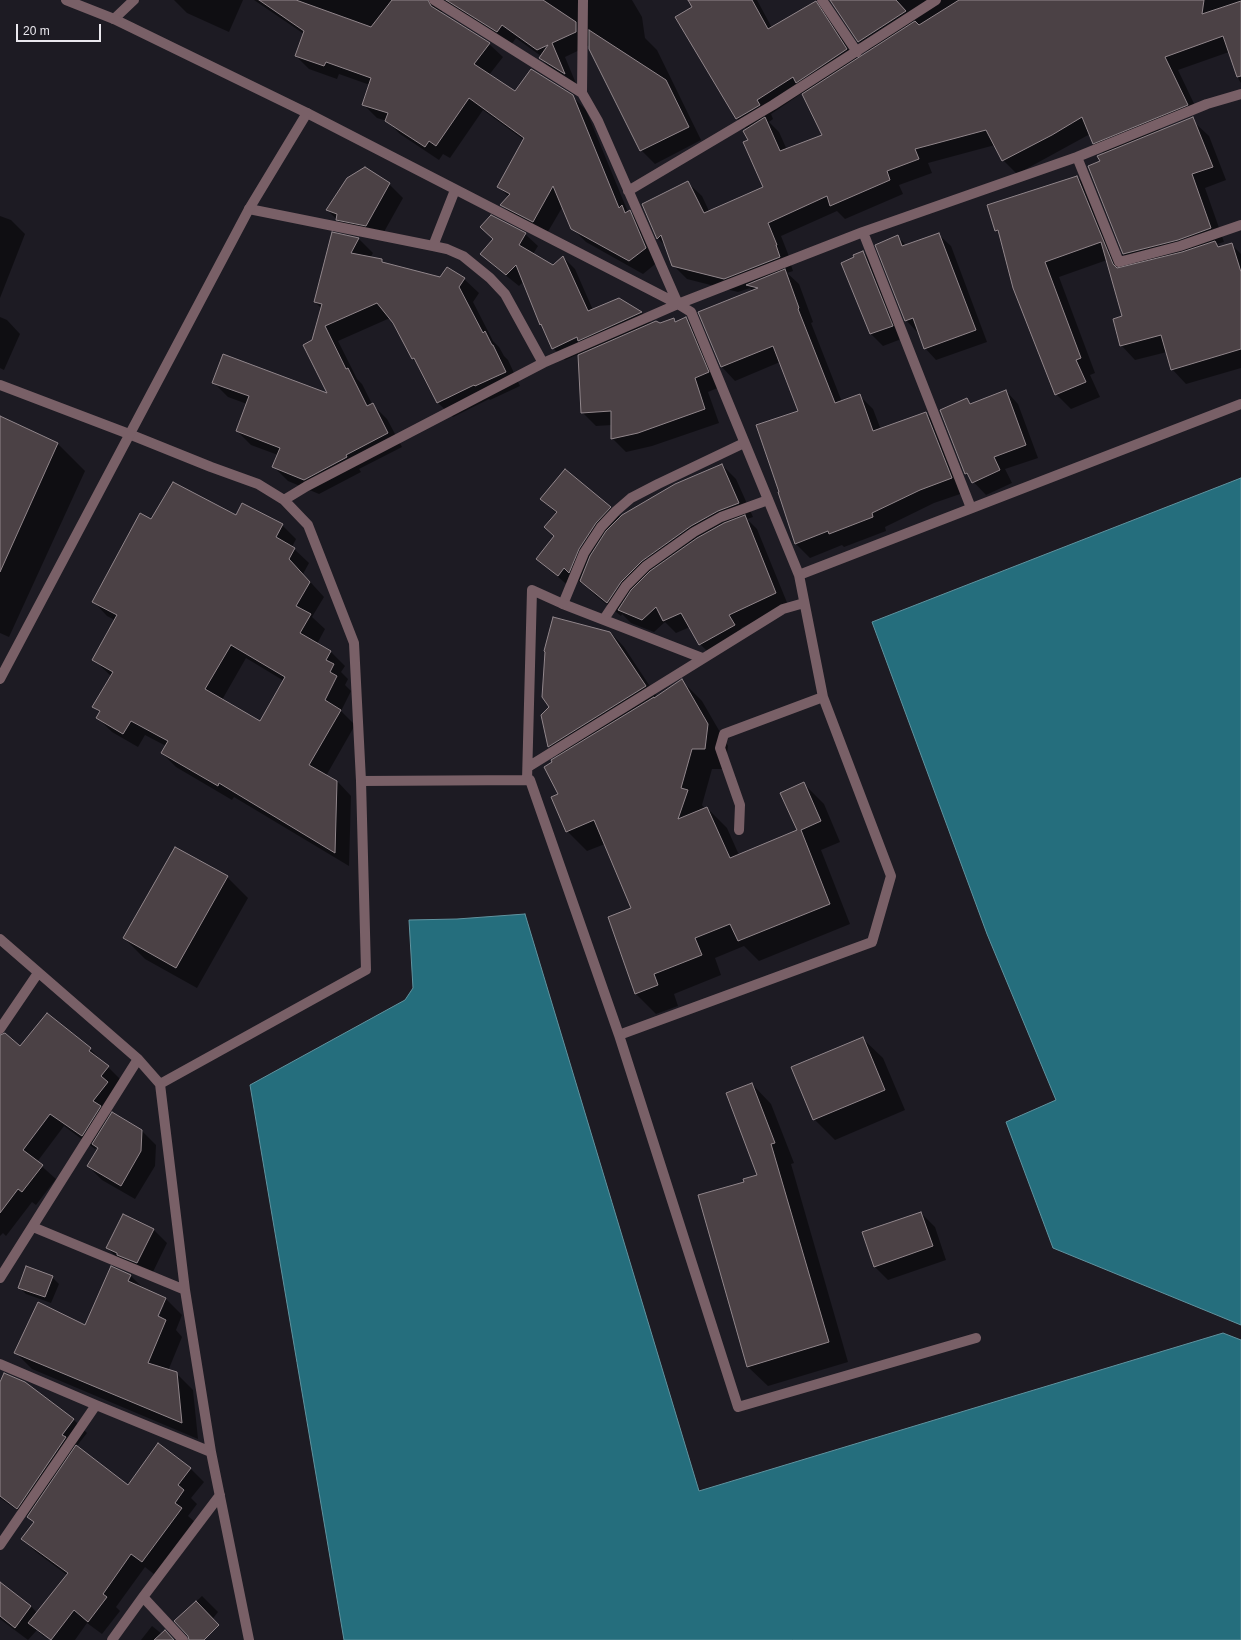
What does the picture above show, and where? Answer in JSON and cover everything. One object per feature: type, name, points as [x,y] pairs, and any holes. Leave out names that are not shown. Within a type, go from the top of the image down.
[{"type":"street","points":[[66,0],[114,19],[307,113],[691,312],[800,575],[804,603],[823,697],[891,876],[872,942],[619,1035]]},
{"type":"street","points":[[114,19],[134,0]]},
{"type":"street","points":[[434,0],[582,93],[598,121],[678,304]]},
{"type":"street","points":[[582,93],[583,0]]},
{"type":"street","points":[[822,0],[856,52]]},
{"type":"street","points":[[628,191],[773,104],[936,0]]},
{"type":"street","points":[[284,500],[307,486],[543,363],[678,304],[863,232],[1077,158],[1207,104],[1241,94]]},
{"type":"street","points":[[0,679],[249,209],[307,113]]},
{"type":"street","points":[[1077,158],[1119,262],[1180,246],[1241,225]]},
{"type":"street","points":[[433,246],[455,190]]},
{"type":"street","points":[[249,209],[447,249],[464,256],[490,278],[505,294],[543,363]]},
{"type":"street","points":[[863,232],[971,508]]},
{"type":"street","points":[[0,385],[258,484],[284,500],[308,525],[354,643],[361,781],[366,970],[160,1084]]},
{"type":"street","points":[[800,575],[1241,404]]},
{"type":"street","points":[[563,604],[584,553],[601,527],[616,511],[631,498],[744,443]]},
{"type":"street","points":[[604,619],[626,586],[646,566],[694,532],[721,517],[768,500]]},
{"type":"street","points":[[527,780],[532,590],[563,604],[702,658]]},
{"type":"street","points":[[528,767],[783,609],[804,603]]},
{"type":"street","points":[[739,830],[740,805],[720,748],[724,734],[823,697]]},
{"type":"street","points":[[361,781],[530,780],[619,1035],[738,1407],[976,1338]]},
{"type":"street","points":[[0,939],[138,1059],[160,1084],[185,1290],[211,1452],[249,1640]]},
{"type":"street","points":[[0,1029],[38,973]]},
{"type":"street","points":[[0,1278],[138,1059]]},
{"type":"street","points":[[33,1227],[185,1290]]},
{"type":"street","points":[[0,1364],[211,1452]]},
{"type":"street","points":[[0,1545],[96,1405]]},
{"type":"street","points":[[112,1640],[142,1597],[220,1495]]},
{"type":"street","points":[[142,1597],[183,1640]]},
{"type":"water","points":[[1241,478],[1241,1325],[1053,1248],[1006,1122],[1056,1100],[987,934],[872,622]]},
{"type":"water","points":[[525,914],[699,1491],[1223,1333],[1241,1340],[1241,1640],[344,1640],[250,1085],[405,1000],[413,988],[409,920],[457,919]]},
{"type":"building","points":[[259,0],[296,0],[371,27],[392,0],[428,0],[431,6],[490,43],[474,64],[515,91],[531,69],[573,95],[619,208],[622,205],[625,213],[630,210],[646,248],[629,261],[571,229],[553,186],[533,222],[500,205],[510,194],[497,187],[524,138],[469,98],[436,146],[429,141],[425,147],[385,121],[388,113],[362,105],[371,78],[326,62],[324,66],[295,56],[304,31]]},
{"type":"building","points":[[446,0],[543,0],[576,22],[576,32],[552,43],[565,74],[539,58],[548,45],[537,50],[502,25],[497,32]]},
{"type":"building","points":[[688,0],[752,0],[768,29],[816,1],[847,49],[796,83],[793,77],[757,100],[760,105],[736,119],[675,17],[692,7]]},
{"type":"building","points":[[830,0],[896,0],[906,11],[858,42]]},
{"type":"building","points":[[959,0],[1204,0],[1202,14],[1241,1],[1241,76],[1237,77],[1223,36],[1165,57],[1188,105],[1093,144],[1082,117],[1052,135],[1002,161],[986,130],[915,149],[919,159],[887,171],[890,180],[830,206],[827,196],[768,223],[780,257],[724,279],[672,266],[661,235],[657,239],[642,204],[688,181],[704,213],[763,187],[743,142],[748,140],[743,131],[765,117],[780,151],[822,135],[802,94],[915,21],[919,25]]},
{"type":"building","points":[[589,30],[666,80],[689,127],[640,151],[589,49]]},
{"type":"building","points":[[1193,117],[1213,167],[1192,174],[1211,228],[1178,240],[1123,254],[1088,166],[1100,161],[1097,156]]},
{"type":"building","points":[[365,167],[390,183],[366,226],[336,220],[337,214],[326,210],[347,178]]},
{"type":"building","points":[[1077,176],[1113,264],[1117,268],[1182,252],[1215,241],[1218,247],[1232,243],[1241,272],[1241,349],[1171,370],[1161,335],[1120,346],[1113,319],[1122,316],[1101,242],[1045,262],[1081,358],[1076,360],[1086,382],[1055,395],[1013,288],[998,230],[995,231],[987,205]]},
{"type":"building","points":[[491,215],[526,233],[519,245],[553,265],[563,256],[588,311],[619,298],[642,312],[578,341],[577,337],[552,349],[541,324],[540,325],[516,265],[506,275],[480,254],[493,239],[480,227]]},
{"type":"building","points":[[332,232],[359,238],[351,253],[382,259],[382,262],[440,277],[447,267],[465,278],[459,287],[483,333],[485,331],[493,345],[506,372],[475,386],[474,385],[437,403],[414,358],[412,359],[393,323],[377,303],[325,326],[346,369],[348,368],[367,406],[373,403],[388,433],[346,455],[347,457],[304,480],[272,467],[280,448],[236,431],[249,396],[212,383],[223,354],[327,393],[303,345],[312,340],[322,304],[314,302]]},
{"type":"building","points":[[939,233],[976,330],[924,349],[913,318],[905,321],[875,245],[898,235],[902,246]]},
{"type":"building","points":[[863,251],[893,326],[870,334],[841,263],[854,257],[853,255]]},
{"type":"building","points":[[785,269],[799,308],[798,309],[835,403],[860,394],[873,431],[926,412],[952,478],[920,490],[872,513],[873,517],[829,534],[828,531],[795,544],[756,425],[798,411],[773,346],[721,367],[698,312],[758,288],[746,285]]},
{"type":"building","points":[[686,317],[709,372],[695,378],[705,409],[638,433],[611,439],[611,411],[581,413],[578,355],[656,321],[660,323],[674,318],[675,322]]},
{"type":"building","points":[[1006,390],[1026,445],[994,457],[1000,470],[972,483],[967,473],[965,474],[940,410],[967,398],[970,404]]},
{"type":"building","points":[[0,416],[58,443],[0,572]]},
{"type":"building","points":[[722,464],[739,503],[718,511],[691,526],[642,561],[621,582],[607,603],[580,581],[590,556],[606,531],[622,515],[675,484]]},
{"type":"building","points":[[565,469],[611,507],[596,523],[579,549],[569,573],[564,568],[558,576],[536,559],[554,536],[544,527],[557,512],[540,499]]},
{"type":"building","points":[[173,482],[236,515],[242,503],[283,524],[276,537],[295,548],[289,559],[310,582],[296,606],[311,614],[300,633],[331,651],[326,660],[334,664],[330,672],[337,676],[325,700],[341,710],[309,765],[337,781],[335,853],[219,783],[218,786],[161,753],[168,741],[131,721],[123,734],[96,718],[100,711],[92,707],[113,672],[92,660],[117,615],[92,602],[140,513],[151,519]],"holes":[[[231,645],[285,677],[260,721],[205,689]]]},
{"type":"building","points":[[745,515],[776,593],[729,615],[735,625],[699,645],[681,613],[663,621],[656,607],[642,620],[618,610],[631,590],[650,571],[697,538],[724,523]]},
{"type":"building","points":[[553,617],[610,632],[646,686],[548,747],[541,715],[549,707],[542,697],[544,651]]},
{"type":"building","points":[[682,679],[708,724],[705,749],[692,749],[681,788],[688,790],[678,819],[707,807],[730,858],[797,830],[780,793],[804,782],[821,821],[801,830],[830,904],[738,941],[730,924],[695,938],[702,955],[654,974],[658,985],[635,994],[608,917],[631,908],[594,820],[566,832],[551,797],[558,794],[544,767],[552,762],[551,760],[654,698]]},
{"type":"building","points":[[175,847],[228,876],[176,968],[123,938]]},
{"type":"building","points":[[47,1013],[91,1048],[89,1051],[109,1066],[101,1076],[108,1082],[93,1101],[101,1106],[82,1136],[50,1114],[23,1150],[43,1165],[22,1192],[18,1189],[0,1213],[0,1035],[5,1033],[20,1046]]},
{"type":"building","points":[[863,1037],[885,1090],[813,1120],[791,1067]]},
{"type":"building","points":[[752,1083],[775,1143],[771,1144],[829,1342],[747,1367],[698,1195],[744,1182],[743,1179],[757,1175],[726,1093]]},
{"type":"building","points":[[112,1112],[142,1130],[141,1151],[121,1186],[87,1166],[98,1148],[92,1144]]},
{"type":"building","points":[[921,1212],[933,1246],[874,1267],[862,1232]]},
{"type":"building","points":[[123,1214],[154,1229],[137,1263],[117,1255],[117,1253],[106,1248]]},
{"type":"building","points":[[26,1266],[53,1276],[45,1297],[18,1288]]},
{"type":"building","points":[[111,1266],[131,1275],[128,1281],[166,1298],[158,1316],[166,1320],[148,1363],[177,1372],[182,1423],[14,1353],[38,1302],[85,1325]]},
{"type":"building","points":[[4,1373],[25,1382],[74,1419],[62,1435],[66,1437],[17,1509],[0,1496],[0,1382]]},
{"type":"building","points":[[158,1443],[191,1468],[178,1485],[184,1490],[175,1503],[182,1508],[142,1562],[131,1554],[103,1594],[107,1597],[88,1622],[74,1610],[51,1640],[28,1623],[68,1573],[21,1539],[34,1522],[27,1517],[76,1445],[128,1485]]},
{"type":"building","points":[[0,1582],[31,1606],[15,1628],[0,1616]]},
{"type":"building","points":[[196,1601],[219,1625],[204,1640],[189,1640],[188,1636],[174,1621]]},
{"type":"building","points":[[165,1630],[174,1640],[154,1640]]}]
